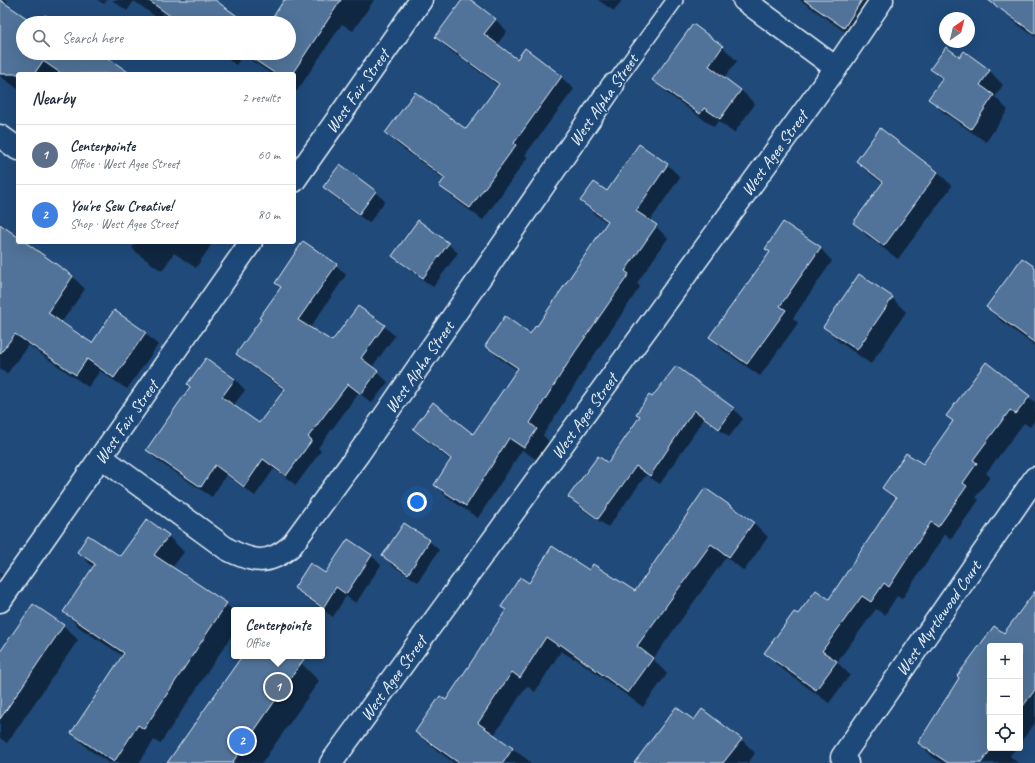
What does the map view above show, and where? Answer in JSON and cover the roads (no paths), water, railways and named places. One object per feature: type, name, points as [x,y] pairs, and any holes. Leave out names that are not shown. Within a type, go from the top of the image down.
[{"type":"street","name":"West Fair Street","points":[[296,178],[421,0]]},
{"type":"street","points":[[744,0],[836,68]]},
{"type":"street","name":"West Agee Street","points":[[331,763],[836,68],[882,0]]},
{"type":"street","name":"West Alpha Street","points":[[101,457],[227,549],[242,557],[260,561],[280,556],[291,546],[359,453],[613,85]]},
{"type":"street","points":[[0,136],[16,148]]},
{"type":"street","name":"West Fair Street","points":[[0,602],[250,244]]},
{"type":"street","name":"West Myrtlewood Court","points":[[844,760],[1035,478]]},
{"type":"lane","name":"West Alpha Street","points":[[613,85],[675,0]]},
{"type":"place","name":"Centerpointe","points":[[278,687]]},
{"type":"place","name":"You're Sew Creative!","points":[[242,741]]}]
